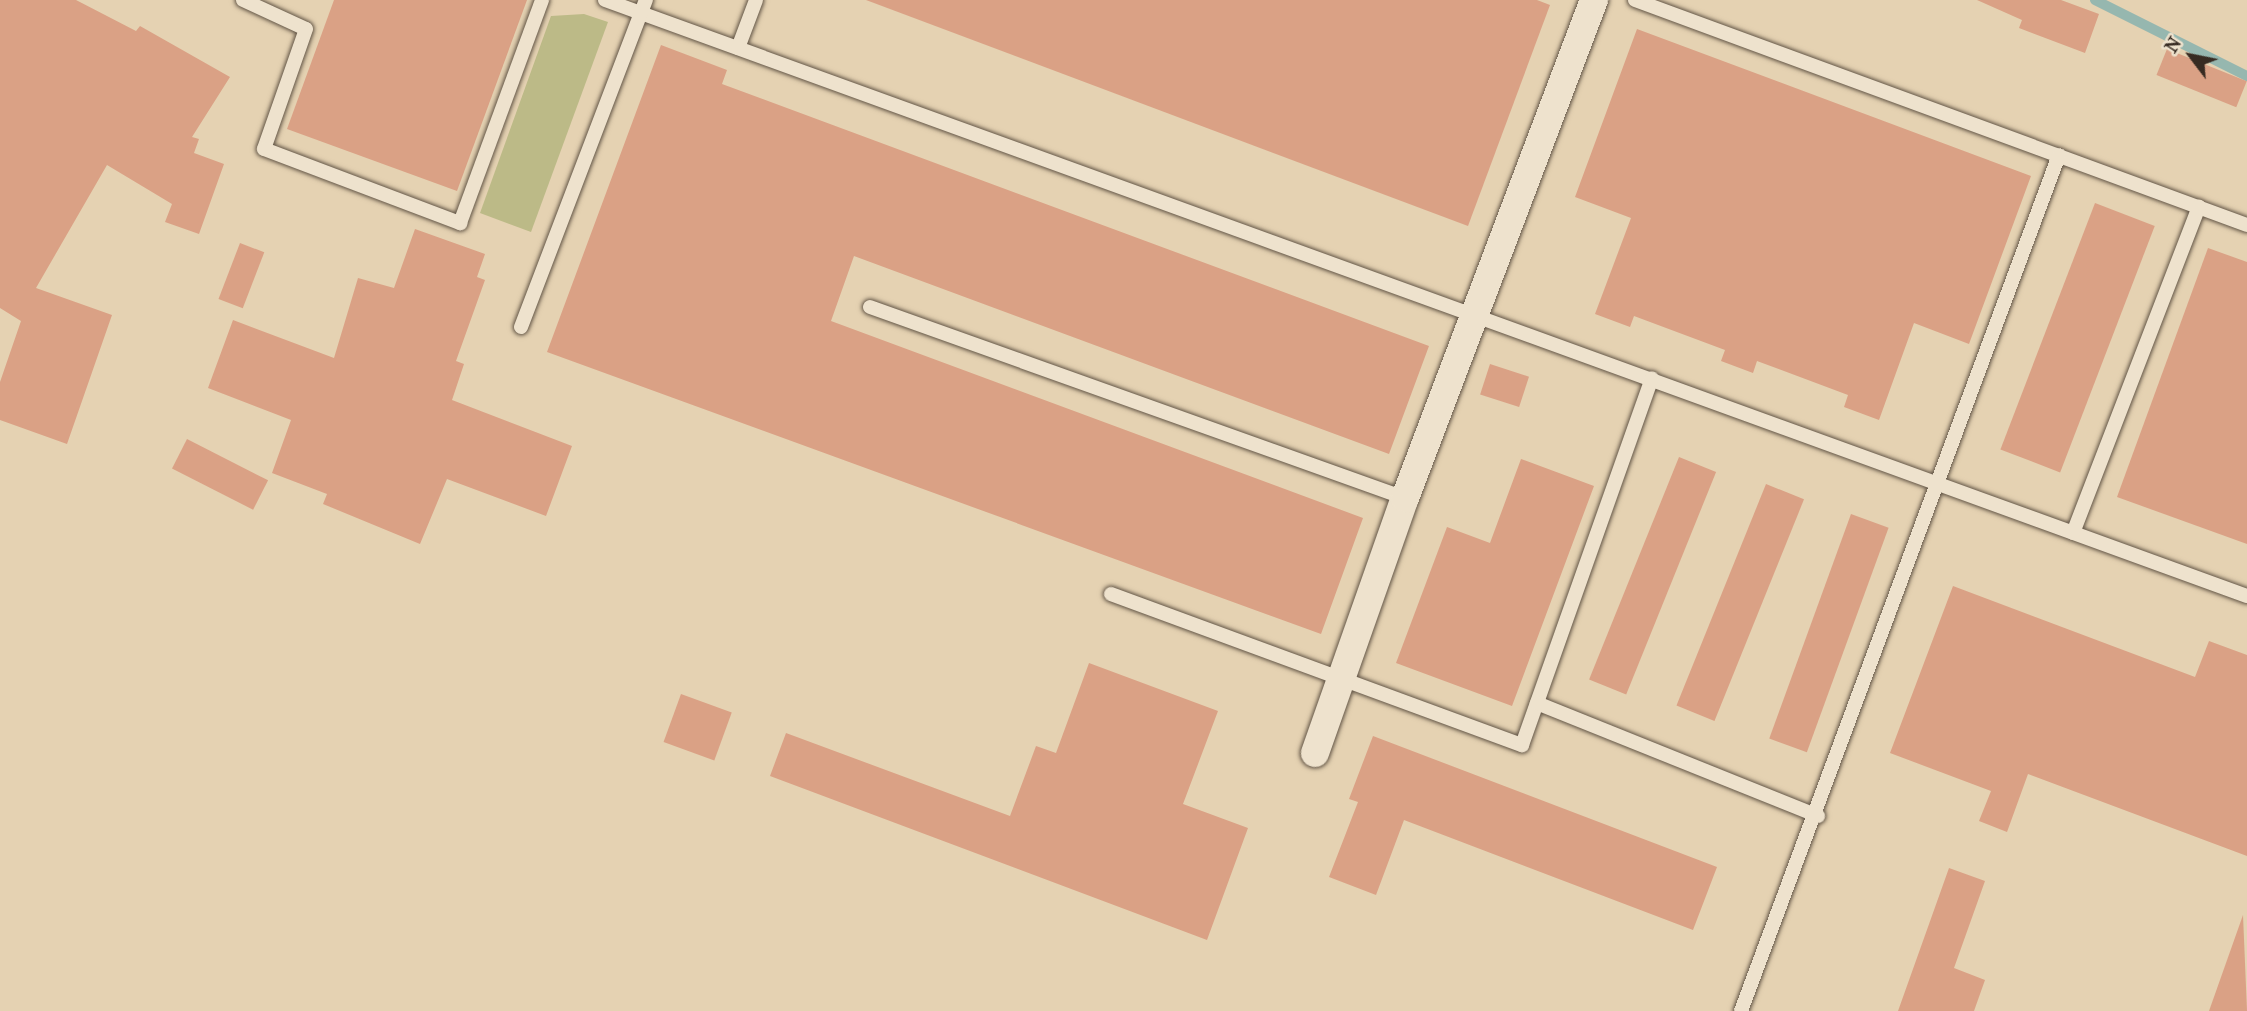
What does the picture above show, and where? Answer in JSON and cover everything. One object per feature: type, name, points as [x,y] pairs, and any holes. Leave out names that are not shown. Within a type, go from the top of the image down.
[{"type":"street","points":[[1315,753],[1405,498],[1594,0]]},
{"type":"lane","points":[[243,0],[306,29],[264,149],[460,222],[542,0]]},
{"type":"lane","points":[[605,0],[644,6],[738,48],[1476,314],[2247,597]]},
{"type":"lane","points":[[738,48],[756,0]]},
{"type":"lane","points":[[1635,0],[2247,225]]},
{"type":"lane","points":[[520,327],[644,6]]},
{"type":"lane","points":[[1741,1011],[1818,816],[1936,483],[2059,155]]},
{"type":"lane","points":[[2073,533],[2199,207]]},
{"type":"lane","points":[[870,307],[1405,498]]},
{"type":"lane","points":[[1111,594],[1522,745],[1651,378]]},
{"type":"lane","points":[[1537,703],[1818,816]]},
{"type":"shaded area","points":[[584,14],[608,22],[531,232],[480,213],[551,16]]},
{"type":"building","points":[[0,0],[76,0],[136,31],[140,26],[230,77],[192,137],[199,139],[194,153],[224,164],[199,234],[165,222],[172,204],[107,165],[36,288],[112,315],[67,444],[0,420],[0,382],[21,321],[0,308]]},
{"type":"building","points":[[334,0],[527,0],[457,191],[287,129]]},
{"type":"building","points":[[866,0],[1537,0],[1550,5],[1468,226]]},
{"type":"building","points":[[1977,0],[2061,0],[2099,14],[2085,53],[2019,28],[2022,20]]},
{"type":"building","points":[[1637,29],[2031,176],[1969,344],[1914,323],[1879,420],[1844,407],[1848,395],[1757,361],[1753,373],[1721,361],[1725,350],[1634,316],[1630,327],[1595,314],[1631,218],[1575,197]]},
{"type":"building","points":[[661,45],[727,70],[722,84],[1429,346],[1389,454],[854,256],[831,321],[1363,518],[1321,634],[547,352]]},
{"type":"building","points":[[2167,49],[2247,81],[2236,107],[2157,75]]},
{"type":"building","points":[[2095,203],[2155,226],[2060,472],[2000,449]]},
{"type":"building","points":[[415,229],[485,254],[477,277],[485,280],[456,361],[464,364],[452,400],[572,446],[546,516],[447,479],[420,544],[323,504],[327,494],[272,473],[291,420],[208,388],[233,320],[334,358],[358,278],[394,288]]},
{"type":"building","points":[[240,243],[264,252],[243,308],[218,299]]},
{"type":"building","points":[[2208,248],[2247,262],[2247,544],[2117,497]]},
{"type":"building","points":[[1490,364],[1529,377],[1519,407],[1480,394]]},
{"type":"building","points":[[187,439],[268,480],[253,510],[172,468]]},
{"type":"building","points":[[1679,457],[1716,472],[1626,695],[1589,680]]},
{"type":"building","points":[[1521,459],[1594,486],[1512,706],[1396,663],[1447,527],[1490,543]]},
{"type":"building","points":[[1766,484],[1804,499],[1714,721],[1676,706]]},
{"type":"building","points":[[1851,514],[1889,528],[1807,752],[1769,739]]},
{"type":"building","points":[[1953,586],[2195,677],[2209,641],[2247,655],[2247,856],[2028,774],[2007,832],[1979,821],[1991,791],[1890,753]]},
{"type":"building","points":[[1089,663],[1218,711],[1183,804],[1248,828],[1207,940],[770,776],[786,733],[1010,816],[1036,746],[1056,753]]},
{"type":"building","points":[[681,694],[732,712],[714,760],[664,742]]},
{"type":"building","points":[[1373,736],[1717,867],[1693,930],[1404,820],[1376,895],[1329,877],[1358,802],[1349,799]]},
{"type":"building","points":[[1949,868],[1985,881],[1954,968],[1985,980],[1974,1011],[1898,1011]]},
{"type":"building","points":[[2243,915],[2247,1011],[2209,1011]]},
{"type":"waterway","points":[[2095,0],[2247,76]]}]
